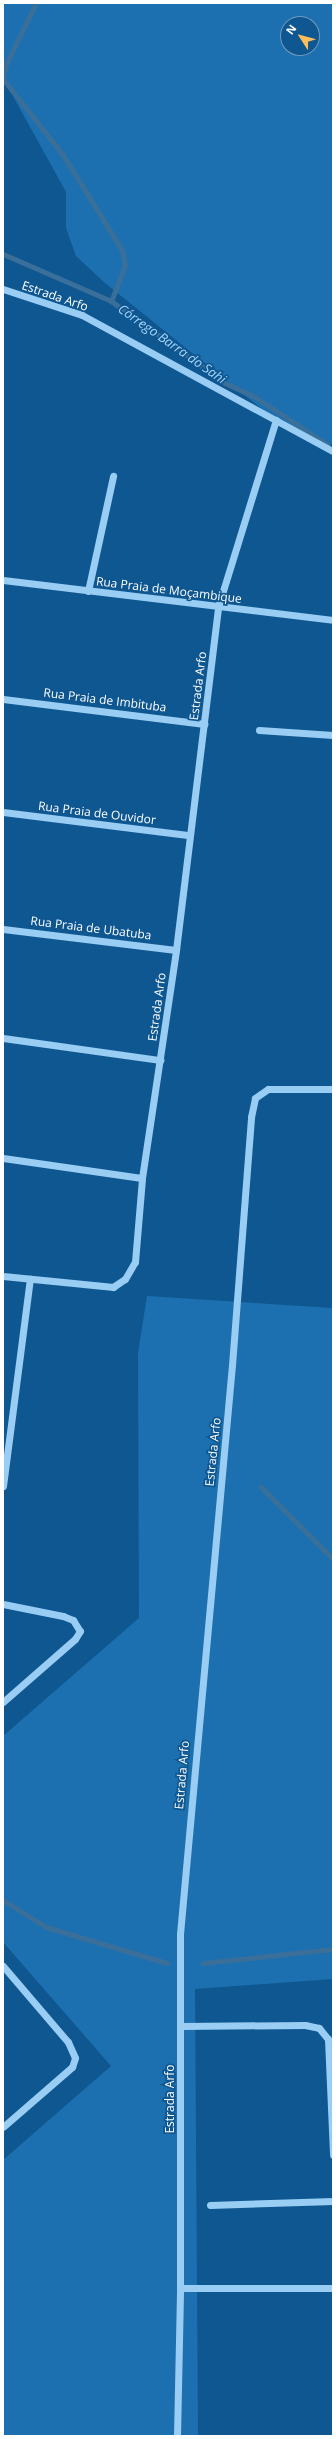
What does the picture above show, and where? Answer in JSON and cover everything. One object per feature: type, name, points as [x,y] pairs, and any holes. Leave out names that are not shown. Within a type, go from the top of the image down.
[{"type":"street","name":"Estrada Arfo","points":[[3,289],[82,315],[276,420],[218,607],[204,724],[188,835],[176,950],[142,1178],[135,1262],[125,1279],[113,1287],[30,1279]]},
{"type":"street","points":[[276,420],[333,451]]},
{"type":"street","points":[[88,591],[113,476]]},
{"type":"street","name":"Rua Praia de Moçambique","points":[[3,580],[333,620]]},
{"type":"street","name":"Rua Praia de Imbituba","points":[[3,699],[204,724]]},
{"type":"street","points":[[259,730],[333,735]]},
{"type":"street","name":"Rua Praia de Ouvidor","points":[[3,812],[188,835]]},
{"type":"street","name":"Rua Praia de Ubatuba","points":[[3,929],[176,950]]},
{"type":"street","points":[[3,1038],[160,1060]]},
{"type":"street","name":"Estrada Arfo","points":[[177,2436],[182,2026],[180,1934],[232,1365],[251,1117],[255,1098],[268,1089],[333,1090]]},
{"type":"street","points":[[3,1158],[142,1178]]},
{"type":"street","points":[[3,1276],[30,1279],[3,1486]]},
{"type":"street","points":[[3,1604],[63,1616],[78,1626],[78,1634],[3,1702]]},
{"type":"street","points":[[3,1966],[73,2050],[75,2062],[63,2075],[3,2127]]},
{"type":"street","points":[[182,2026],[305,2025],[319,2028],[328,2039],[329,2046],[333,2155]]},
{"type":"street","points":[[210,2205],[333,2201]]},
{"type":"street","points":[[180,2288],[333,2288]]},
{"type":"shaded area","points":[[3,3],[333,3],[333,445],[272,423],[273,418],[105,283],[76,256],[66,228],[66,192],[3,78]]},
{"type":"shaded area","points":[[147,1296],[333,1308],[333,1979],[195,1989],[198,2436],[3,2436],[3,2160],[111,2066],[3,1942],[3,1736],[139,1618],[138,1353]]},
{"type":"waterway","points":[[3,78],[6,64],[36,3]]},
{"type":"waterway","points":[[3,79],[63,155],[122,250],[125,265],[111,301]]},
{"type":"waterway","name":"Córrego Barra do Sahi","points":[[3,254],[111,301],[225,383],[255,397],[328,445]]},
{"type":"waterway","points":[[261,1487],[333,1559]]},
{"type":"waterway","points":[[3,1900],[46,1927],[167,1963]]},
{"type":"waterway","points":[[203,1963],[333,1949]]}]
